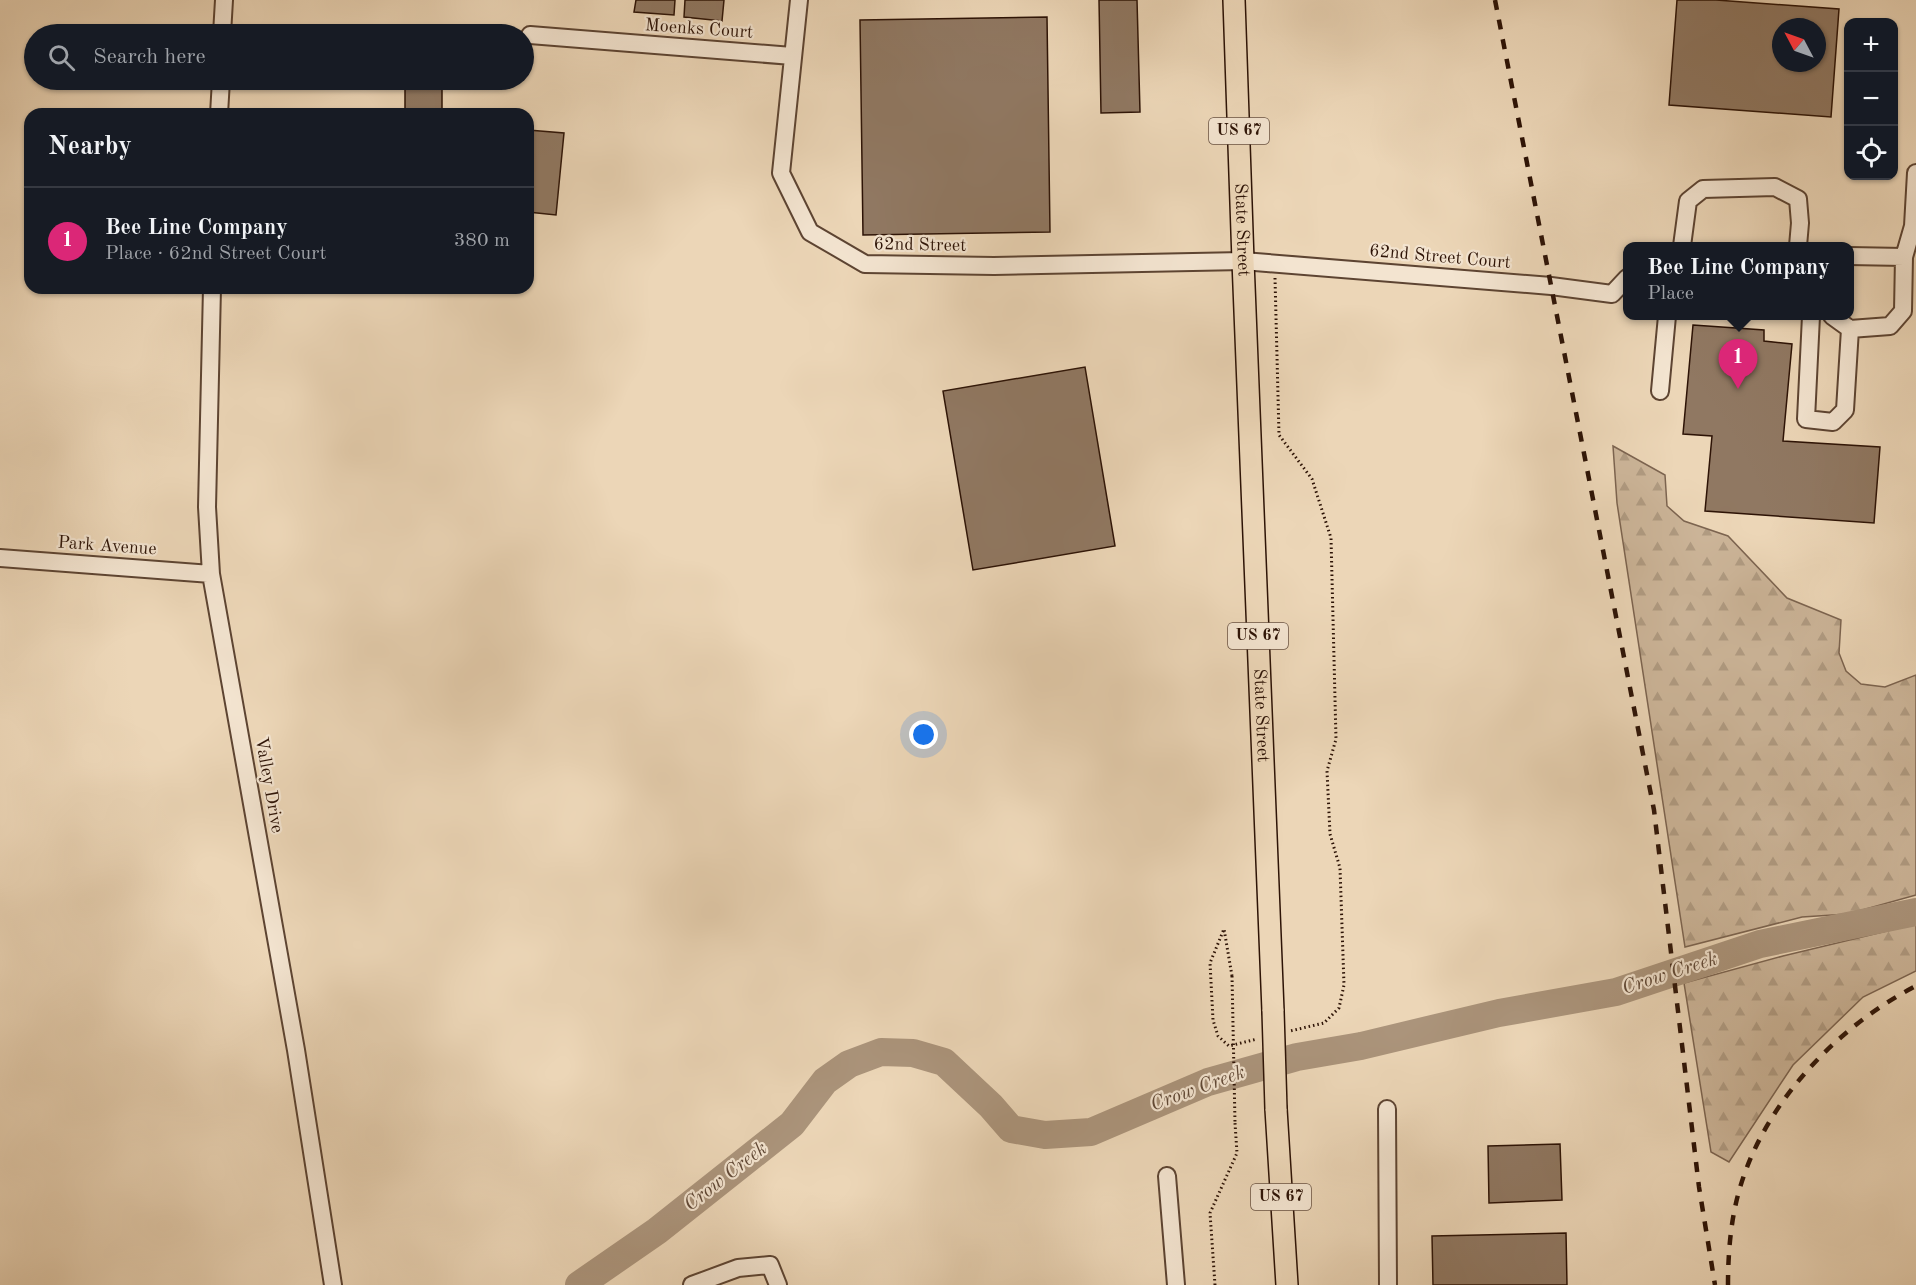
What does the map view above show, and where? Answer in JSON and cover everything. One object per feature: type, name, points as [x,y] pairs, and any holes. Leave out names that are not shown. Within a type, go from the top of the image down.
[{"type":"main road","name":"State Street","points":[[1234,0],[1276,1109],[1287,1285]]},
{"type":"street","points":[[223,24],[224,0]]},
{"type":"street","name":"62nd Street","points":[[799,0],[781,173],[810,232],[865,264],[994,266],[1243,261]]},
{"type":"street","name":"Moenks Court","points":[[534,35],[792,56]]},
{"type":"street","points":[[219,108],[220,90]]},
{"type":"street","points":[[1839,320],[1850,328],[1890,326],[1903,311],[1904,257],[1912,226],[1916,173]]},
{"type":"street","points":[[1683,242],[1688,201],[1703,189],[1775,187],[1798,199],[1800,223],[1798,242]]},
{"type":"street","points":[[1854,256],[1904,257]]},
{"type":"street","name":"62nd Street Court","points":[[1243,261],[1551,286],[1620,295]]},
{"type":"street","name":"Valley Drive","points":[[212,294],[207,507],[211,574],[296,1050],[333,1285]]},
{"type":"street","points":[[1660,391],[1667,320]]},
{"type":"street","points":[[1811,320],[1806,419],[1833,422],[1845,410],[1850,328]]},
{"type":"street","name":"Park Avenue","points":[[0,558],[211,574]]},
{"type":"street","points":[[1387,1109],[1388,1285]]},
{"type":"street","points":[[1167,1176],[1176,1285]]},
{"type":"street","points":[[692,1285],[738,1268],[770,1265],[778,1285]]},
{"type":"path","points":[[1275,264],[1279,435],[1312,479],[1331,538],[1336,739],[1327,771],[1330,834],[1340,868],[1344,985],[1339,1008],[1324,1023],[1282,1033]]},
{"type":"path","points":[[1215,1285],[1210,1213],[1238,1153],[1235,1123],[1232,976],[1224,929],[1210,963],[1213,1020],[1218,1036],[1229,1046],[1261,1038]]},
{"type":"green space","points":[[1613,446],[1665,475],[1667,506],[1684,521],[1728,536],[1787,598],[1841,620],[1839,653],[1846,671],[1861,684],[1885,687],[1916,675],[1916,895],[1848,914],[1802,917],[1685,947],[1617,503]]},
{"type":"green space","points":[[1916,924],[1916,971],[1863,997],[1793,1065],[1729,1162],[1711,1152],[1684,983]]},
{"type":"building","points":[[636,0],[675,0],[674,15],[634,12]]},
{"type":"building","points":[[685,0],[724,0],[722,21],[684,17]]},
{"type":"building","points":[[1099,0],[1137,0],[1140,112],[1101,113]]},
{"type":"building","points":[[1677,0],[1716,0],[1839,9],[1831,117],[1669,105]]},
{"type":"building","points":[[1047,17],[1050,232],[863,235],[860,20]]},
{"type":"building","points":[[405,90],[442,90],[442,108],[405,108]]},
{"type":"building","points":[[534,130],[564,133],[556,215],[534,213]]},
{"type":"building","points":[[1693,325],[1764,330],[1764,341],[1792,344],[1783,441],[1880,447],[1874,523],[1705,511],[1712,436],[1683,434]]},
{"type":"building","points":[[1085,367],[1115,546],[973,570],[943,391]]},
{"type":"building","points":[[1560,1144],[1562,1200],[1489,1203],[1488,1146]]},
{"type":"building","points":[[1566,1233],[1567,1285],[1433,1285],[1432,1236]]},
{"type":"waterway","name":"Crow Creek","points":[[579,1285],[657,1231],[792,1124],[825,1081],[849,1064],[881,1052],[913,1053],[944,1062],[991,1106],[1011,1129],[1045,1135],[1091,1132],[1208,1082],[1297,1057],[1361,1046],[1499,1013],[1616,992],[1760,944],[1916,912]]},
{"type":"railway","points":[[1495,0],[1654,810],[1699,1187],[1715,1285]]},
{"type":"railway","points":[[1728,1285],[1728,1264],[1736,1203],[1746,1169],[1761,1136],[1803,1075],[1829,1049],[1856,1025],[1916,986]]},
{"type":"place","name":"Bee Line Company","points":[[1738,389]]}]
